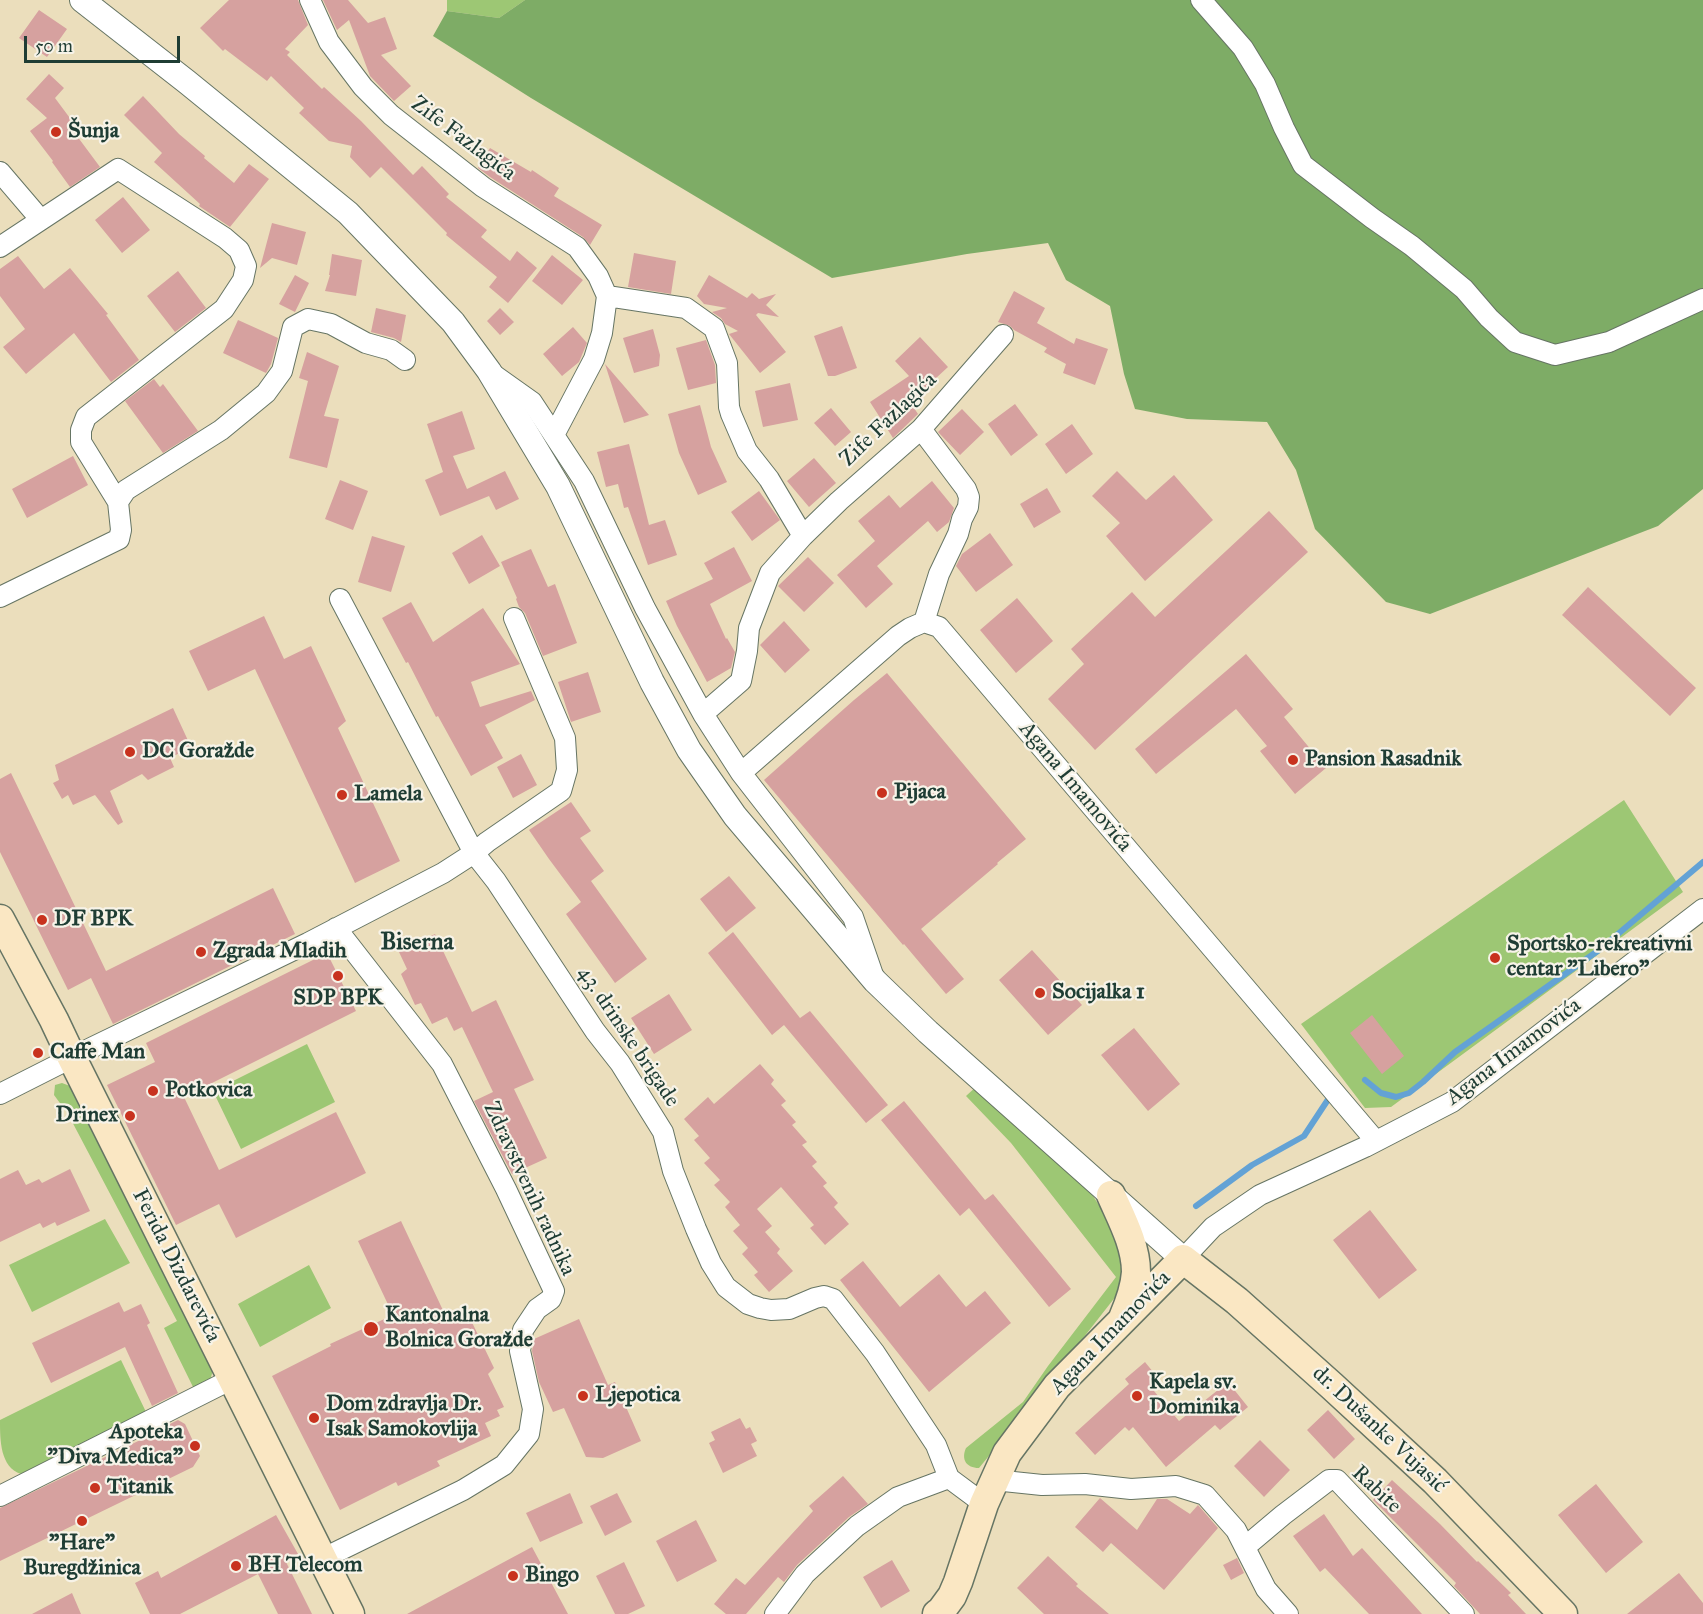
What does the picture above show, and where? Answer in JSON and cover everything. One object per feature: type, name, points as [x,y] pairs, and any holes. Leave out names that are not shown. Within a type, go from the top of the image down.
[{"type":"main road","name":"Ferida Dizdarevića","points":[[0,919],[54,1020],[350,1614]]},
{"type":"main road","points":[[1111,1195],[1133,1250],[1136,1272],[1132,1295],[1123,1320]]},
{"type":"main road","name":"Agana Imamovića","points":[[941,1613],[958,1582],[989,1492],[1007,1453],[1058,1386],[1183,1259]]},
{"type":"main road","name":"dr. Dušanke Vujasić","points":[[1183,1259],[1237,1301],[1435,1481],[1563,1614]]},
{"type":"street","points":[[82,0],[348,213],[453,322],[489,371],[558,486],[634,646],[689,750],[735,816],[875,981],[937,1040],[1183,1259]]},
{"type":"street","name":"Zife Fazlagića","points":[[310,0],[329,42],[363,87],[391,115],[483,187],[577,246],[598,276],[607,296]]},
{"type":"street","points":[[1201,0],[1242,48],[1265,84],[1284,129],[1303,165],[1421,253],[1464,290],[1515,342],[1555,355],[1609,342],[1703,299]]},
{"type":"street","points":[[0,247],[118,169],[225,238],[239,250],[246,266],[243,280],[224,309],[86,417],[81,430],[81,442],[118,502],[121,530],[119,539],[0,597]]},
{"type":"street","points":[[0,172],[41,220]]},
{"type":"street","points":[[554,435],[594,359],[602,333],[607,296],[686,308],[714,328],[727,363],[731,414],[747,451],[769,479],[803,536]]},
{"type":"street","points":[[118,502],[126,490],[221,430],[266,393],[282,370],[293,327],[308,320],[331,324],[366,343],[391,350],[405,360]]},
{"type":"street","name":"Zife Fazlagića","points":[[703,714],[741,681],[749,628],[770,573],[803,536],[847,494],[921,429],[1003,335]]},
{"type":"street","points":[[489,371],[532,402],[584,481],[645,608],[703,714],[741,773],[854,917],[875,981]]},
{"type":"street","points":[[741,773],[898,636],[924,622],[939,574],[968,507],[969,497],[966,489],[921,429]]},
{"type":"street","name":"43. drinske brigade","points":[[340,599],[474,854],[496,881],[595,1031],[620,1063],[663,1132],[673,1171],[696,1229],[711,1263],[726,1287],[748,1304],[771,1310],[789,1309],[824,1296],[833,1299],[875,1353],[936,1445],[949,1478]]},
{"type":"street","points":[[0,1094],[443,873],[474,854],[487,842],[561,791],[567,770],[565,738],[514,618]]},
{"type":"street","name":"Agana Imamovića","points":[[924,622],[939,627],[1376,1140]]},
{"type":"street","name":"Agana Imamovića","points":[[1183,1259],[1213,1227],[1260,1195],[1452,1102],[1703,909]]},
{"type":"street","name":"Zdravstvenih radnika","points":[[322,1558],[464,1490],[504,1465],[529,1434],[533,1409],[520,1351],[523,1330],[537,1309],[551,1299],[554,1291],[506,1189],[442,1064],[336,928]]},
{"type":"street","points":[[3,1488],[232,1379]]},
{"type":"street","points":[[775,1614],[805,1574],[857,1526],[898,1497],[949,1478],[989,1492],[1042,1485],[1084,1484],[1131,1489],[1176,1486],[1205,1495],[1236,1530],[1266,1589],[1288,1614]]},
{"type":"street","name":"Rabite","points":[[1245,1548],[1329,1480],[1337,1480],[1464,1614]]},
{"type":"green space","points":[[447,0],[525,0],[499,18],[447,11]]},
{"type":"green space","points":[[525,0],[1703,0],[1703,489],[1658,526],[1430,614],[1386,602],[1315,529],[1296,470],[1267,422],[1187,419],[1135,409],[1124,374],[1110,306],[1066,280],[1048,243],[967,254],[832,278],[531,98],[433,36],[447,11],[499,18]]},
{"type":"green space","name":"Sportsko-rekreativni centar \"Libero\"","points":[[1624,800],[1683,892],[1391,1107],[1365,1108],[1301,1024]]},
{"type":"green space","points":[[307,1044],[335,1102],[241,1149],[213,1091]]},
{"type":"green space","points":[[62,1083],[70,1086],[213,1370],[210,1381],[194,1389],[164,1328],[177,1321],[68,1114],[54,1095],[55,1085]]},
{"type":"green space","points":[[978,1085],[1090,1191],[1110,1223],[1125,1260],[1120,1291],[979,1468],[968,1465],[964,1459],[966,1448],[1023,1402],[1116,1277],[1011,1143],[966,1096]]},
{"type":"green space","points":[[105,1219],[130,1263],[32,1312],[9,1265]]},
{"type":"green space","points":[[309,1265],[331,1308],[260,1347],[238,1304]]},
{"type":"green space","points":[[121,1360],[146,1412],[21,1474],[9,1465],[3,1452],[0,1420]]},
{"type":"building","points":[[229,0],[298,0],[308,25],[285,49],[290,52],[287,55],[322,89],[324,87],[361,121],[413,175],[422,166],[449,194],[446,197],[487,230],[481,237],[510,261],[517,251],[537,268],[508,303],[489,287],[497,277],[446,235],[447,233],[381,167],[370,178],[350,157],[352,146],[329,141],[299,113],[304,108],[271,76],[267,81],[225,49],[223,51],[200,28]]},
{"type":"building","points":[[323,0],[348,0],[368,23],[385,17],[397,49],[381,55],[411,86],[394,101],[370,76],[349,20],[337,30]]},
{"type":"building","points":[[39,10],[67,29],[47,57],[19,38]]},
{"type":"building","points":[[49,74],[64,88],[55,98],[81,133],[77,136],[100,167],[70,187],[30,131],[47,118],[26,99]]},
{"type":"building","points":[[143,96],[179,134],[205,156],[204,158],[234,183],[249,164],[269,179],[230,227],[199,206],[200,204],[154,162],[162,153],[124,115]]},
{"type":"building","points":[[490,148],[531,172],[532,170],[559,188],[554,196],[602,225],[590,245],[583,237],[478,168]]},
{"type":"building","points":[[123,197],[150,230],[122,253],[95,220]]},
{"type":"building","points":[[272,223],[306,232],[297,265],[272,258],[260,268]]},
{"type":"building","points":[[634,253],[676,261],[671,294],[628,287]]},
{"type":"building","points":[[332,254],[362,260],[356,296],[325,291],[330,275]]},
{"type":"building","points":[[552,255],[583,280],[562,305],[532,281]]},
{"type":"building","points":[[18,256],[44,289],[70,268],[108,314],[106,315],[139,360],[111,382],[74,333],[26,374],[3,347],[25,329],[0,296],[0,269]]},
{"type":"building","points":[[178,271],[206,308],[175,332],[147,296]]},
{"type":"building","points":[[295,275],[309,283],[295,312],[279,304]]},
{"type":"building","points":[[709,275],[747,298],[752,293],[759,299],[776,294],[766,305],[779,317],[758,313],[756,315],[786,352],[760,373],[729,334],[738,331],[725,324],[712,312],[727,308],[704,304],[697,296]]},
{"type":"building","points":[[1014,291],[1045,308],[1037,323],[1074,344],[1076,338],[1108,349],[1095,385],[1063,373],[1066,364],[1044,352],[1047,348],[1010,326],[998,322]]},
{"type":"building","points":[[376,308],[406,315],[401,342],[371,332]]},
{"type":"building","points":[[500,308],[514,322],[500,335],[487,321]]},
{"type":"building","points":[[238,320],[278,338],[271,364],[266,373],[223,353]]},
{"type":"building","points":[[842,326],[857,368],[835,376],[828,376],[814,336]]},
{"type":"building","points":[[573,327],[587,343],[579,362],[562,376],[543,354]]},
{"type":"building","points":[[653,329],[660,355],[659,366],[634,373],[623,338]]},
{"type":"building","points":[[920,337],[948,367],[910,402],[918,414],[893,438],[870,402],[909,376],[895,361]]},
{"type":"building","points":[[706,340],[715,365],[716,383],[688,390],[676,348]]},
{"type":"building","points":[[307,352],[339,366],[324,416],[339,419],[327,468],[289,458],[308,381],[299,378]]},
{"type":"building","points":[[605,364],[649,415],[624,423]]},
{"type":"building","points":[[154,379],[160,387],[163,384],[198,431],[163,453],[125,401]]},
{"type":"building","points":[[790,383],[798,420],[763,427],[755,391]]},
{"type":"building","points":[[1015,404],[1038,435],[1011,456],[988,424]]},
{"type":"building","points":[[700,405],[711,447],[727,482],[698,495],[679,453],[668,414]]},
{"type":"building","points":[[831,408],[851,432],[835,446],[814,423]]},
{"type":"building","points":[[962,409],[984,432],[960,455],[938,432]]},
{"type":"building","points":[[462,411],[475,449],[453,456],[467,489],[505,471],[519,499],[496,510],[489,496],[440,516],[425,480],[443,472],[427,424]]},
{"type":"building","points":[[1072,424],[1093,454],[1066,474],[1045,444]]},
{"type":"building","points":[[629,444],[649,525],[665,520],[677,555],[648,565],[628,507],[624,508],[618,484],[606,487],[597,452]]},
{"type":"building","points":[[73,456],[88,485],[27,518],[12,489]]},
{"type":"building","points":[[814,458],[836,483],[809,507],[787,481]]},
{"type":"building","points":[[1117,471],[1146,500],[1174,475],[1213,520],[1145,581],[1106,536],[1120,523],[1092,496]]},
{"type":"building","points":[[340,480],[368,491],[353,530],[325,519]]},
{"type":"building","points":[[932,481],[954,508],[949,522],[937,532],[928,521],[877,566],[893,584],[866,608],[837,575],[875,541],[858,521],[889,495],[900,508]]},
{"type":"building","points":[[1047,488],[1061,512],[1034,528],[1020,504]]},
{"type":"building","points":[[759,491],[780,520],[752,541],[731,512]]},
{"type":"building","points":[[1269,511],[1308,552],[1095,750],[1048,699],[1084,664],[1071,649],[1132,592],[1155,617]]},
{"type":"building","points":[[990,533],[1013,565],[976,592],[956,566],[962,554]]},
{"type":"building","points":[[482,535],[500,566],[469,584],[452,553]]},
{"type":"building","points":[[372,536],[405,546],[391,592],[358,582]]},
{"type":"building","points":[[734,547],[752,581],[710,604],[726,639],[735,652],[731,668],[707,682],[666,601],[713,579],[704,563]]},
{"type":"building","points":[[531,549],[548,587],[555,584],[577,643],[543,656],[525,613],[519,607],[501,562]]},
{"type":"building","points":[[808,557],[834,583],[804,612],[778,586]]},
{"type":"building","points":[[1588,587],[1696,688],[1670,716],[1562,615]]},
{"type":"building","points":[[1017,598],[1053,641],[1016,673],[980,630]]},
{"type":"building","points":[[411,602],[433,642],[483,608],[520,664],[471,682],[480,707],[531,691],[535,700],[485,725],[503,758],[471,776],[382,618]]},
{"type":"building","name":"Lamela","points":[[264,616],[284,659],[311,646],[346,721],[338,728],[400,861],[355,883],[255,669],[208,691],[189,651]]},
{"type":"building","points":[[784,621],[810,650],[785,673],[760,645]]},
{"type":"building","points":[[1246,654],[1293,709],[1284,717],[1326,768],[1295,794],[1260,751],[1267,746],[1236,709],[1156,774],[1135,749]]},
{"type":"building","points":[[588,672],[601,712],[571,722],[558,682]]},
{"type":"building","points":[[887,673],[1026,839],[921,929],[964,979],[946,994],[764,780]]},
{"type":"building","name":"DC Goražde","points":[[173,708],[191,747],[170,758],[174,767],[148,780],[142,774],[110,791],[123,822],[118,825],[95,795],[73,805],[68,795],[62,799],[53,783],[59,780],[55,765]]},
{"type":"building","points":[[521,754],[537,785],[513,798],[497,767]]},
{"type":"building","points":[[11,773],[106,971],[273,888],[295,934],[113,1024],[91,978],[68,990],[0,852],[0,779]]},
{"type":"building","points":[[571,802],[591,831],[580,838],[604,871],[591,881],[647,959],[615,983],[566,914],[581,902],[529,830]]},
{"type":"building","points":[[729,876],[756,908],[726,932],[700,899]]},
{"type":"building","points":[[733,932],[800,1018],[810,1011],[888,1105],[866,1123],[784,1025],[772,1035],[708,953]]},
{"type":"building","points":[[435,934],[472,1012],[496,1000],[534,1080],[514,1089],[547,1158],[512,1174],[474,1101],[493,1092],[462,1027],[454,1031],[447,1017],[432,1024],[421,1003],[415,1005],[401,974],[407,969],[399,952]]},
{"type":"building","name":"Socijalka 1","points":[[1032,950],[1082,1005],[1048,1035],[999,980]]},
{"type":"building","name":"Potkovica","points":[[327,953],[356,1011],[184,1097],[219,1170],[336,1112],[366,1173],[236,1238],[219,1204],[176,1225],[107,1085],[155,1062],[146,1043]]},
{"type":"building","points":[[669,994],[692,1030],[654,1054],[631,1018]]},
{"type":"building","points":[[1372,1015],[1404,1056],[1382,1074],[1350,1033]]},
{"type":"building","points":[[1134,1028],[1180,1084],[1148,1111],[1101,1055]]},
{"type":"building","points":[[760,1064],[774,1080],[771,1084],[786,1101],[781,1105],[796,1122],[792,1125],[807,1142],[802,1145],[817,1162],[812,1166],[827,1183],[823,1186],[838,1203],[834,1207],[849,1224],[825,1245],[810,1228],[814,1225],[781,1187],[757,1209],[772,1226],[765,1232],[780,1249],[777,1253],[793,1271],[769,1292],[754,1275],[758,1272],[742,1254],[748,1248],[733,1231],[740,1225],[725,1207],[730,1202],[714,1185],[720,1180],[704,1163],[710,1158],[694,1140],[699,1136],[684,1119],[708,1097],[714,1104]]},
{"type":"building","points":[[904,1101],[985,1200],[993,1194],[1071,1289],[1049,1307],[969,1208],[960,1216],[881,1120]]},
{"type":"building","points":[[70,1169],[90,1211],[57,1226],[55,1222],[43,1228],[40,1223],[0,1242],[0,1179],[18,1170],[26,1185],[39,1179],[42,1183]]},
{"type":"building","points":[[1370,1210],[1417,1270],[1379,1299],[1333,1240]]},
{"type":"building","points":[[401,1221],[448,1321],[467,1312],[494,1368],[488,1374],[504,1407],[497,1410],[500,1416],[485,1423],[491,1436],[437,1461],[440,1466],[398,1486],[396,1482],[340,1510],[272,1376],[331,1346],[330,1344],[393,1315],[358,1241]]},
{"type":"building","points":[[863,1261],[900,1307],[939,1274],[966,1307],[985,1291],[1011,1323],[929,1392],[840,1280]]},
{"type":"building","points":[[119,1302],[124,1312],[141,1304],[150,1323],[147,1325],[178,1393],[152,1406],[125,1347],[51,1383],[32,1343]]},
{"type":"building","name":"Ljepotica","points":[[579,1319],[608,1385],[615,1382],[641,1441],[603,1458],[586,1457],[564,1408],[553,1412],[539,1382],[532,1351],[534,1339]]},
{"type":"building","points":[[1145,1362],[1162,1383],[1154,1391],[1179,1421],[1228,1382],[1248,1407],[1220,1430],[1215,1425],[1166,1467],[1133,1427],[1129,1431],[1125,1427],[1095,1455],[1075,1433],[1129,1384],[1125,1379]]},
{"type":"building","points":[[1328,1410],[1355,1439],[1334,1459],[1307,1430]]},
{"type":"building","points":[[740,1418],[746,1429],[750,1427],[757,1441],[751,1444],[757,1456],[723,1473],[709,1443],[715,1440],[711,1432]]},
{"type":"building","name":"Titanik","points":[[178,1420],[185,1424],[200,1456],[193,1467],[0,1561],[0,1508]]},
{"type":"building","points":[[1260,1440],[1290,1470],[1264,1497],[1234,1466]]},
{"type":"building","points":[[843,1476],[868,1504],[849,1517],[797,1565],[784,1582],[778,1577],[746,1614],[726,1614],[714,1604],[736,1578],[745,1585],[813,1511],[809,1506]]},
{"type":"building","points":[[1392,1480],[1511,1593],[1508,1595],[1526,1614],[1480,1614],[1454,1586],[1456,1583],[1373,1500]]},
{"type":"building","points":[[1596,1484],[1643,1542],[1606,1573],[1558,1515]]},
{"type":"building","points":[[570,1493],[583,1523],[540,1542],[526,1513]]},
{"type":"building","points":[[617,1493],[632,1522],[605,1536],[590,1506]]},
{"type":"building","points":[[1100,1498],[1137,1530],[1157,1499],[1167,1499],[1190,1514],[1198,1505],[1218,1528],[1164,1590],[1111,1543],[1103,1552],[1075,1527]]},
{"type":"building","points":[[1324,1514],[1353,1556],[1362,1548],[1422,1614],[1369,1614],[1325,1568],[1320,1572],[1293,1536]]},
{"type":"building","name":"BH Telecom","points":[[276,1515],[298,1554],[285,1560],[312,1614],[278,1614],[258,1574],[180,1614],[150,1614],[135,1583],[158,1571],[161,1578]]},
{"type":"building","points":[[696,1520],[717,1561],[677,1582],[656,1541]]},
{"type":"building","name":"Bingo","points":[[532,1547],[568,1614],[407,1614]]},
{"type":"building","points":[[1048,1556],[1078,1584],[1076,1586],[1109,1614],[1044,1614],[1017,1588]]},
{"type":"building","points":[[1237,1558],[1244,1573],[1231,1580],[1223,1565]]},
{"type":"building","points":[[892,1560],[910,1591],[881,1608],[863,1577]]},
{"type":"building","points":[[624,1562],[645,1606],[628,1614],[615,1614],[596,1576]]},
{"type":"building","points":[[1679,1573],[1703,1603],[1703,1614],[1627,1614]]},
{"type":"building","points":[[72,1593],[81,1614],[32,1614]]},
{"type":"waterway","points":[[1365,1080],[1381,1093],[1396,1097],[1409,1093],[1455,1052],[1599,950],[1703,862]]},
{"type":"waterway","points":[[1196,1206],[1252,1165],[1304,1136],[1331,1095]]},
{"type":"place","name":"Šunja","points":[[56,132]]},
{"type":"place","name":"DC Goražde","points":[[130,752]]},
{"type":"place","name":"Pansion Rasadnik","points":[[1293,760]]},
{"type":"place","name":"Pijaca","points":[[882,793]]},
{"type":"place","name":"Lamela","points":[[342,795]]},
{"type":"place","name":"DF BPK","points":[[42,920]]},
{"type":"place","name":"Zgrada Mladih","points":[[201,952]]},
{"type":"place","name":"Sportsko-rekreativni centar \"Libero\"","points":[[1495,958]]},
{"type":"place","name":"SDP BPK","points":[[338,976]]},
{"type":"place","name":"Socijalka 1","points":[[1040,993]]},
{"type":"place","name":"Caffe Man","points":[[38,1053]]},
{"type":"place","name":"Potkovica","points":[[153,1091]]},
{"type":"place","name":"Drinex","points":[[130,1116]]},
{"type":"place","name":"Kantonalna Bolnica Goražde","points":[[371,1329]]},
{"type":"place","name":"Ljepotica","points":[[583,1396]]},
{"type":"place","name":"Kapela sv. Dominika","points":[[1137,1396]]},
{"type":"place","name":"Dom zdravlja Dr. Isak Samokovlija","points":[[314,1418]]},
{"type":"place","name":"Apoteka \"Diva Medica\"","points":[[195,1446]]},
{"type":"place","name":"Titanik","points":[[95,1488]]},
{"type":"place","name":"\"Hare\" Buregdžinica","points":[[82,1521]]},
{"type":"place","name":"BH Telecom","points":[[236,1566]]},
{"type":"place","name":"Bingo","points":[[513,1576]]},
{"type":"district","name":"Biserna","points":[[417,943]]}]
